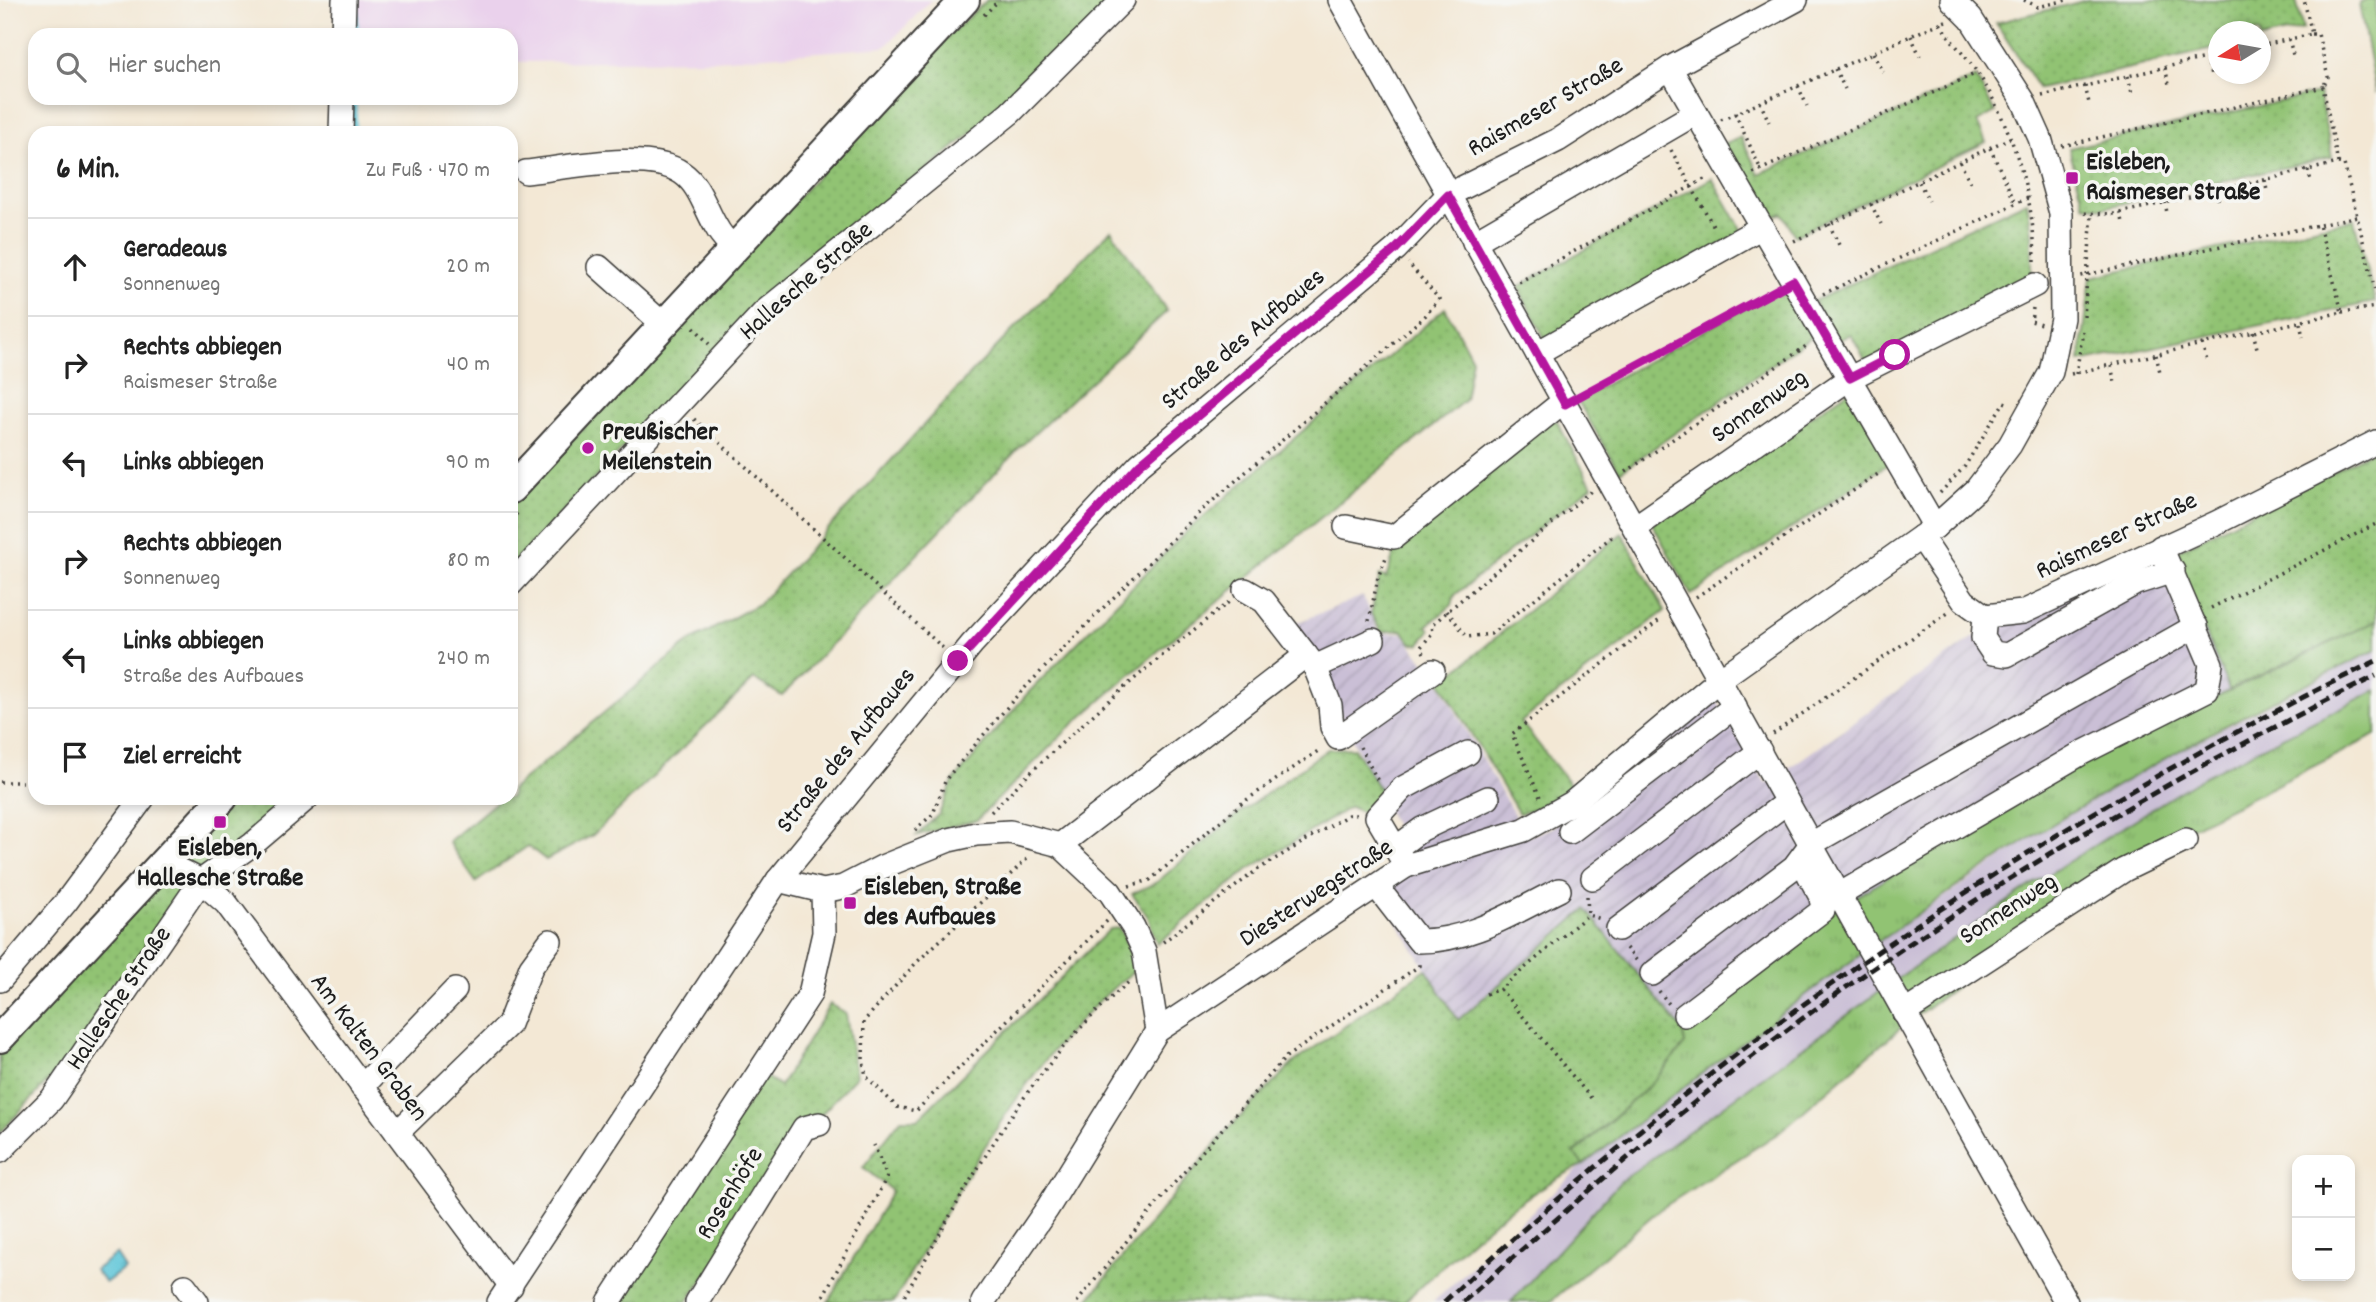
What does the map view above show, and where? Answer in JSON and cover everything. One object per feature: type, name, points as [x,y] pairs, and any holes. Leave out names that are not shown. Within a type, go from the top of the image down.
[{"type":"main road","points":[[518,481],[965,0]]},
{"type":"main road","name":"Hallesche Straße","points":[[0,1038],[216,805]]},
{"type":"street","points":[[343,28],[344,0]]},
{"type":"street","name":"Hallesche Straße","points":[[518,577],[764,312],[1010,113],[1123,0]]},
{"type":"street","points":[[1340,0],[2066,1302]]},
{"type":"street","name":"Raismeser Straße","points":[[1448,195],[1558,140],[1670,68],[1796,0]]},
{"type":"street","points":[[1720,679],[1976,490],[2010,445],[2051,372],[2062,318],[2061,213],[2044,150],[2023,100],[1958,6]]},
{"type":"street","points":[[1670,68],[1897,461],[1964,601],[1985,616],[1983,638],[1993,653],[2007,655],[2136,583],[2172,570]]},
{"type":"street","points":[[341,126],[342,105]]},
{"type":"street","points":[[1474,242],[1661,133],[1700,120]]},
{"type":"street","points":[[526,172],[621,163],[649,163],[670,167],[683,173],[695,188],[717,229],[734,249]]},
{"type":"street","name":"Straße des Aufbaues","points":[[505,1294],[778,880],[958,661],[1139,465],[1396,249],[1448,195]]},
{"type":"street","points":[[1537,353],[1762,227]]},
{"type":"street","points":[[599,267],[664,325]]},
{"type":"street","name":"Sonnenweg","points":[[1633,524],[1850,378],[2035,285]]},
{"type":"street","points":[[1346,527],[1394,537],[1564,403]]},
{"type":"street","name":"Raismeser Straße","points":[[1985,616],[2023,611],[2376,442]]},
{"type":"street","points":[[1839,895],[2080,754],[2207,690],[2211,664],[2161,547]]},
{"type":"street","points":[[1245,590],[1264,601],[1310,661],[1330,705],[1332,727],[1344,734],[1433,671]]},
{"type":"street","points":[[1652,974],[1794,867],[1811,844],[2196,626]]},
{"type":"street","points":[[1053,843],[1310,661],[1374,640]]},
{"type":"street","name":"Diesterwegstraße","points":[[983,1302],[1047,1209],[1157,1031],[1377,887],[1401,857],[1524,830],[1549,818],[1572,803],[1720,679]]},
{"type":"street","points":[[1570,832],[1735,706]]},
{"type":"street","points":[[1593,878],[1759,748]]},
{"type":"street","points":[[1468,753],[1392,797],[1377,817],[1401,857],[1422,829],[1488,798]]},
{"type":"street","points":[[1618,929],[1787,802]]},
{"type":"street","points":[[0,980],[66,902],[138,805]]},
{"type":"street","name":"Hallesche Straße","points":[[0,1151],[52,1099],[201,881],[253,844],[299,805]]},
{"type":"street","points":[[778,880],[823,891],[843,887],[882,867],[949,840],[976,834],[1010,832],[1053,843],[1116,900],[1145,956],[1157,1031]]},
{"type":"street","name":"Sonnenweg","points":[[1904,1013],[2124,870],[2186,840]]},
{"type":"street","name":"Am Kalten Graben","points":[[163,862],[201,881],[226,904],[397,1133],[505,1294]]},
{"type":"street","points":[[1685,1015],[1823,910],[1821,897],[1809,875],[1823,867]]},
{"type":"street","points":[[1377,887],[1419,941],[1442,941],[1476,931],[1559,890]]},
{"type":"street","points":[[609,1302],[810,994],[824,933],[823,891]]},
{"type":"street","points":[[397,1133],[509,1024],[531,967],[550,942]]},
{"type":"street","points":[[362,1087],[455,990]]},
{"type":"street","name":"Rosenhöfe","points":[[697,1302],[804,1128],[819,1124]]},
{"type":"path","points":[[2024,0],[2038,7],[2067,0]]},
{"type":"path","points":[[2304,0],[2312,34]]},
{"type":"path","points":[[1700,120],[1735,113],[1911,36],[1940,23],[1958,6]]},
{"type":"path","points":[[1940,23],[1952,44],[1977,73],[2010,138],[2028,198],[2035,244],[2035,285],[2031,321],[2047,326]]},
{"type":"path","points":[[2271,43],[2318,34],[2328,77],[2323,87],[2338,163]]},
{"type":"path","points":[[1911,36],[1920,56]]},
{"type":"path","points":[[2289,39],[2293,55]]},
{"type":"path","points":[[1873,52],[1883,72]]},
{"type":"path","points":[[2023,100],[2207,58],[2208,62]]},
{"type":"path","points":[[2165,68],[2169,85]]},
{"type":"path","points":[[1836,69],[1845,89]]},
{"type":"path","points":[[1502,291],[1691,187],[1731,174],[1761,170],[1977,73]]},
{"type":"path","points":[[2128,76],[2132,93]]},
{"type":"path","points":[[1797,86],[1807,106]]},
{"type":"path","points":[[2085,86],[2090,103]]},
{"type":"path","points":[[2044,150],[2323,87]]},
{"type":"path","points":[[1760,102],[1769,122]]},
{"type":"path","points":[[1735,113],[1761,170]]},
{"type":"path","points":[[1661,133],[1725,248]]},
{"type":"path","points":[[1775,250],[2010,138]]},
{"type":"path","points":[[1990,148],[2016,204]]},
{"type":"path","points":[[1960,162],[1970,182]]},
{"type":"path","points":[[2061,213],[2121,212],[2338,163],[2344,164],[2376,295]]},
{"type":"path","points":[[2308,170],[2311,181]]},
{"type":"path","points":[[2264,180],[2267,191]]},
{"type":"path","points":[[1919,182],[1929,201]]},
{"type":"path","points":[[2216,191],[2219,202]]},
{"type":"path","points":[[1805,302],[2028,198]]},
{"type":"path","points":[[2165,202],[2167,213]]},
{"type":"path","points":[[1871,204],[1881,224]]},
{"type":"path","points":[[2121,212],[2123,223]]},
{"type":"path","points":[[2076,374],[2088,275],[2092,213]]},
{"type":"path","points":[[2062,279],[2357,216]]},
{"type":"path","points":[[1829,224],[1839,245]]},
{"type":"path","points":[[2319,225],[2342,312]]},
{"type":"path","points":[[906,837],[933,814],[946,779],[998,718],[1104,607],[1201,511],[1426,315],[1439,299],[1396,249]]},
{"type":"path","points":[[1564,403],[1793,281]]},
{"type":"path","points":[[2051,372],[2076,374],[2342,312],[2376,307]]},
{"type":"path","points":[[2299,322],[2303,337]]},
{"type":"path","points":[[2253,332],[2257,348]]},
{"type":"path","points":[[1433,671],[1421,647],[1433,632],[1432,626],[1447,611],[1609,481],[1823,334]]},
{"type":"path","points":[[2202,344],[2207,361]]},
{"type":"path","points":[[2156,355],[2160,372]]},
{"type":"path","points":[[2111,366],[2115,383]]},
{"type":"path","points":[[1927,525],[2004,401],[2016,407]]},
{"type":"path","points":[[679,405],[958,661]]},
{"type":"path","points":[[1549,818],[1512,734],[1679,607],[1897,461]]},
{"type":"path","points":[[1447,611],[1467,636],[1491,635],[1633,524]]},
{"type":"path","points":[[2211,608],[2376,524]]},
{"type":"path","points":[[1374,640],[1368,617],[1378,576],[1394,537]]},
{"type":"path","points":[[976,834],[983,820],[1038,765],[1167,651],[1245,590]]},
{"type":"path","points":[[1759,748],[1964,601]]},
{"type":"path","points":[[1053,843],[916,963],[864,1021],[863,1060],[866,1076],[897,1107],[916,1111],[1116,900],[1150,880],[1242,803],[1344,734],[1383,791],[1392,797]]},
{"type":"path","points":[[0,782],[28,782]]},
{"type":"path","points":[[901,1302],[1017,1103],[1091,1014],[1136,976],[1145,956],[1257,870],[1348,815],[1377,817]]},
{"type":"path","points":[[1486,994],[1500,989],[1588,915],[1600,917],[1609,928],[1618,929]]},
{"type":"path","points":[[1077,1302],[1169,1189],[1286,1057],[1419,966],[1419,941]]},
{"type":"path","points":[[1500,989],[1591,1098]]},
{"type":"path","points":[[820,1302],[887,1177],[874,1145]]},
{"type":"shaded area","points":[[346,0],[931,0],[885,47],[714,60],[518,62],[518,28],[344,28]]},
{"type":"shaded area","points":[[2173,553],[2229,690],[2082,761],[1837,908],[1682,1030],[1586,909],[1457,1020],[1382,897],[1406,849],[1296,623],[1363,596],[1379,634],[1402,633],[1437,679],[1527,837],[1551,828],[1716,700],[1766,784],[1990,626]]},
{"type":"shaded area","points":[[2376,650],[2376,690],[2201,778],[2027,888],[1884,988],[1620,1182],[1511,1302],[1433,1302],[1583,1165],[1863,952],[2032,838],[2154,764]]},
{"type":"green space","points":[[987,0],[1116,0],[1028,88],[758,305],[518,560],[518,497],[947,37]]},
{"type":"green space","points":[[2087,0],[2296,0],[2303,29],[2271,37],[2271,21],[2208,21],[2208,50],[2039,89],[1996,23]]},
{"type":"green space","points":[[2376,0],[2376,93],[2359,3]]},
{"type":"green space","points":[[1976,77],[1995,112],[1977,122],[1986,142],[1795,236],[1782,213],[1765,220],[1722,146],[1741,137],[1759,174]]},
{"type":"green space","points":[[2319,93],[2332,157],[2103,208],[2084,205],[2069,148]]},
{"type":"green space","points":[[1712,178],[1743,232],[1546,341],[1518,287]]},
{"type":"green space","points":[[2027,201],[2032,233],[2032,282],[1867,363],[1851,334],[1837,341],[1814,301]]},
{"type":"green space","points":[[2354,219],[2375,302],[2080,362],[2091,277]]},
{"type":"green space","points":[[1111,230],[1167,311],[1018,449],[782,696],[754,679],[593,835],[546,860],[528,846],[476,882],[448,842],[493,805],[518,805],[518,784],[689,642],[760,603],[975,369]]},
{"type":"green space","points":[[1782,288],[1812,336],[1620,472],[1577,400]]},
{"type":"green space","points":[[1445,308],[1472,359],[1465,400],[1165,645],[1070,727],[977,820],[917,835],[939,814],[953,782],[1026,695],[1188,530]]},
{"type":"green space","points":[[1850,390],[1891,462],[1691,595],[1652,523]]},
{"type":"green space","points":[[1555,418],[1592,486],[1455,595],[1452,605],[1427,626],[1430,630],[1420,644],[1411,643],[1402,630],[1381,632],[1371,614],[1380,575],[1386,578],[1399,539]]},
{"type":"green space","points":[[2376,449],[2376,621],[2229,690],[2173,553]]},
{"type":"green space","points":[[1622,533],[1665,611],[1521,722],[1572,787],[1541,806],[1519,814],[1441,683]]},
{"type":"green space","points":[[2376,621],[2376,650],[2201,739],[2032,837],[1860,955],[1583,1165],[1574,1154],[1652,1083],[1685,1044],[1682,1030],[1837,908],[2082,761]]},
{"type":"green space","points":[[2376,690],[2376,735],[2127,860],[1904,1025],[1777,1134],[1659,1210],[1550,1302],[1511,1302],[1620,1182],[1884,988],[2027,888],[2201,778]]},
{"type":"green space","points":[[1354,748],[1386,800],[1377,810],[1366,814],[1350,807],[1248,870],[1157,944],[1148,917],[1132,894],[1157,882],[1234,817],[1328,749]]},
{"type":"green space","points":[[230,805],[286,805],[209,866],[74,1053],[0,1133],[0,1053]]},
{"type":"green space","points":[[1586,909],[1682,1030],[1685,1044],[1652,1083],[1574,1153],[1583,1165],[1534,1192],[1511,1209],[1467,1244],[1404,1302],[1086,1302],[1226,1131],[1294,1062],[1426,969],[1458,1020]]},
{"type":"green space","points":[[1119,928],[1129,947],[1134,971],[1095,1005],[1029,1082],[971,1168],[894,1302],[828,1302],[892,1191],[863,1167],[901,1119],[918,1119],[1110,929]]},
{"type":"green space","points":[[830,1004],[846,1014],[856,1076],[819,1117],[687,1302],[623,1302],[764,1076],[780,1086]]},
{"type":"water","points":[[116,1254],[125,1268],[105,1283],[95,1270]]},
{"type":"waterway","points":[[356,0],[356,28]]},
{"type":"waterway","points":[[354,105],[354,126]]},
{"type":"railway","points":[[1444,1302],[1549,1207],[1658,1116],[1770,1029],[1886,946],[2004,868],[2125,794],[2249,725],[2376,661]]},
{"type":"railway","points":[[1463,1302],[1674,1119],[1761,1049],[1874,968],[2013,877],[2156,792],[2376,676]]},
{"type":"place","name":"Eisleben, Raismeser Straße","points":[[2072,178]]},
{"type":"place","name":"Preußischer Meilenstein","points":[[588,448]]},
{"type":"place","name":"Eisleben, Hallesche Straße","points":[[220,822]]},
{"type":"place","name":"Eisleben, Straße des Aufbaues","points":[[850,903]]},
{"type":"route","points":[[958,661],[1139,465],[1396,249],[1448,195],[1565,404],[1793,281],[1850,378],[1895,355]]}]
